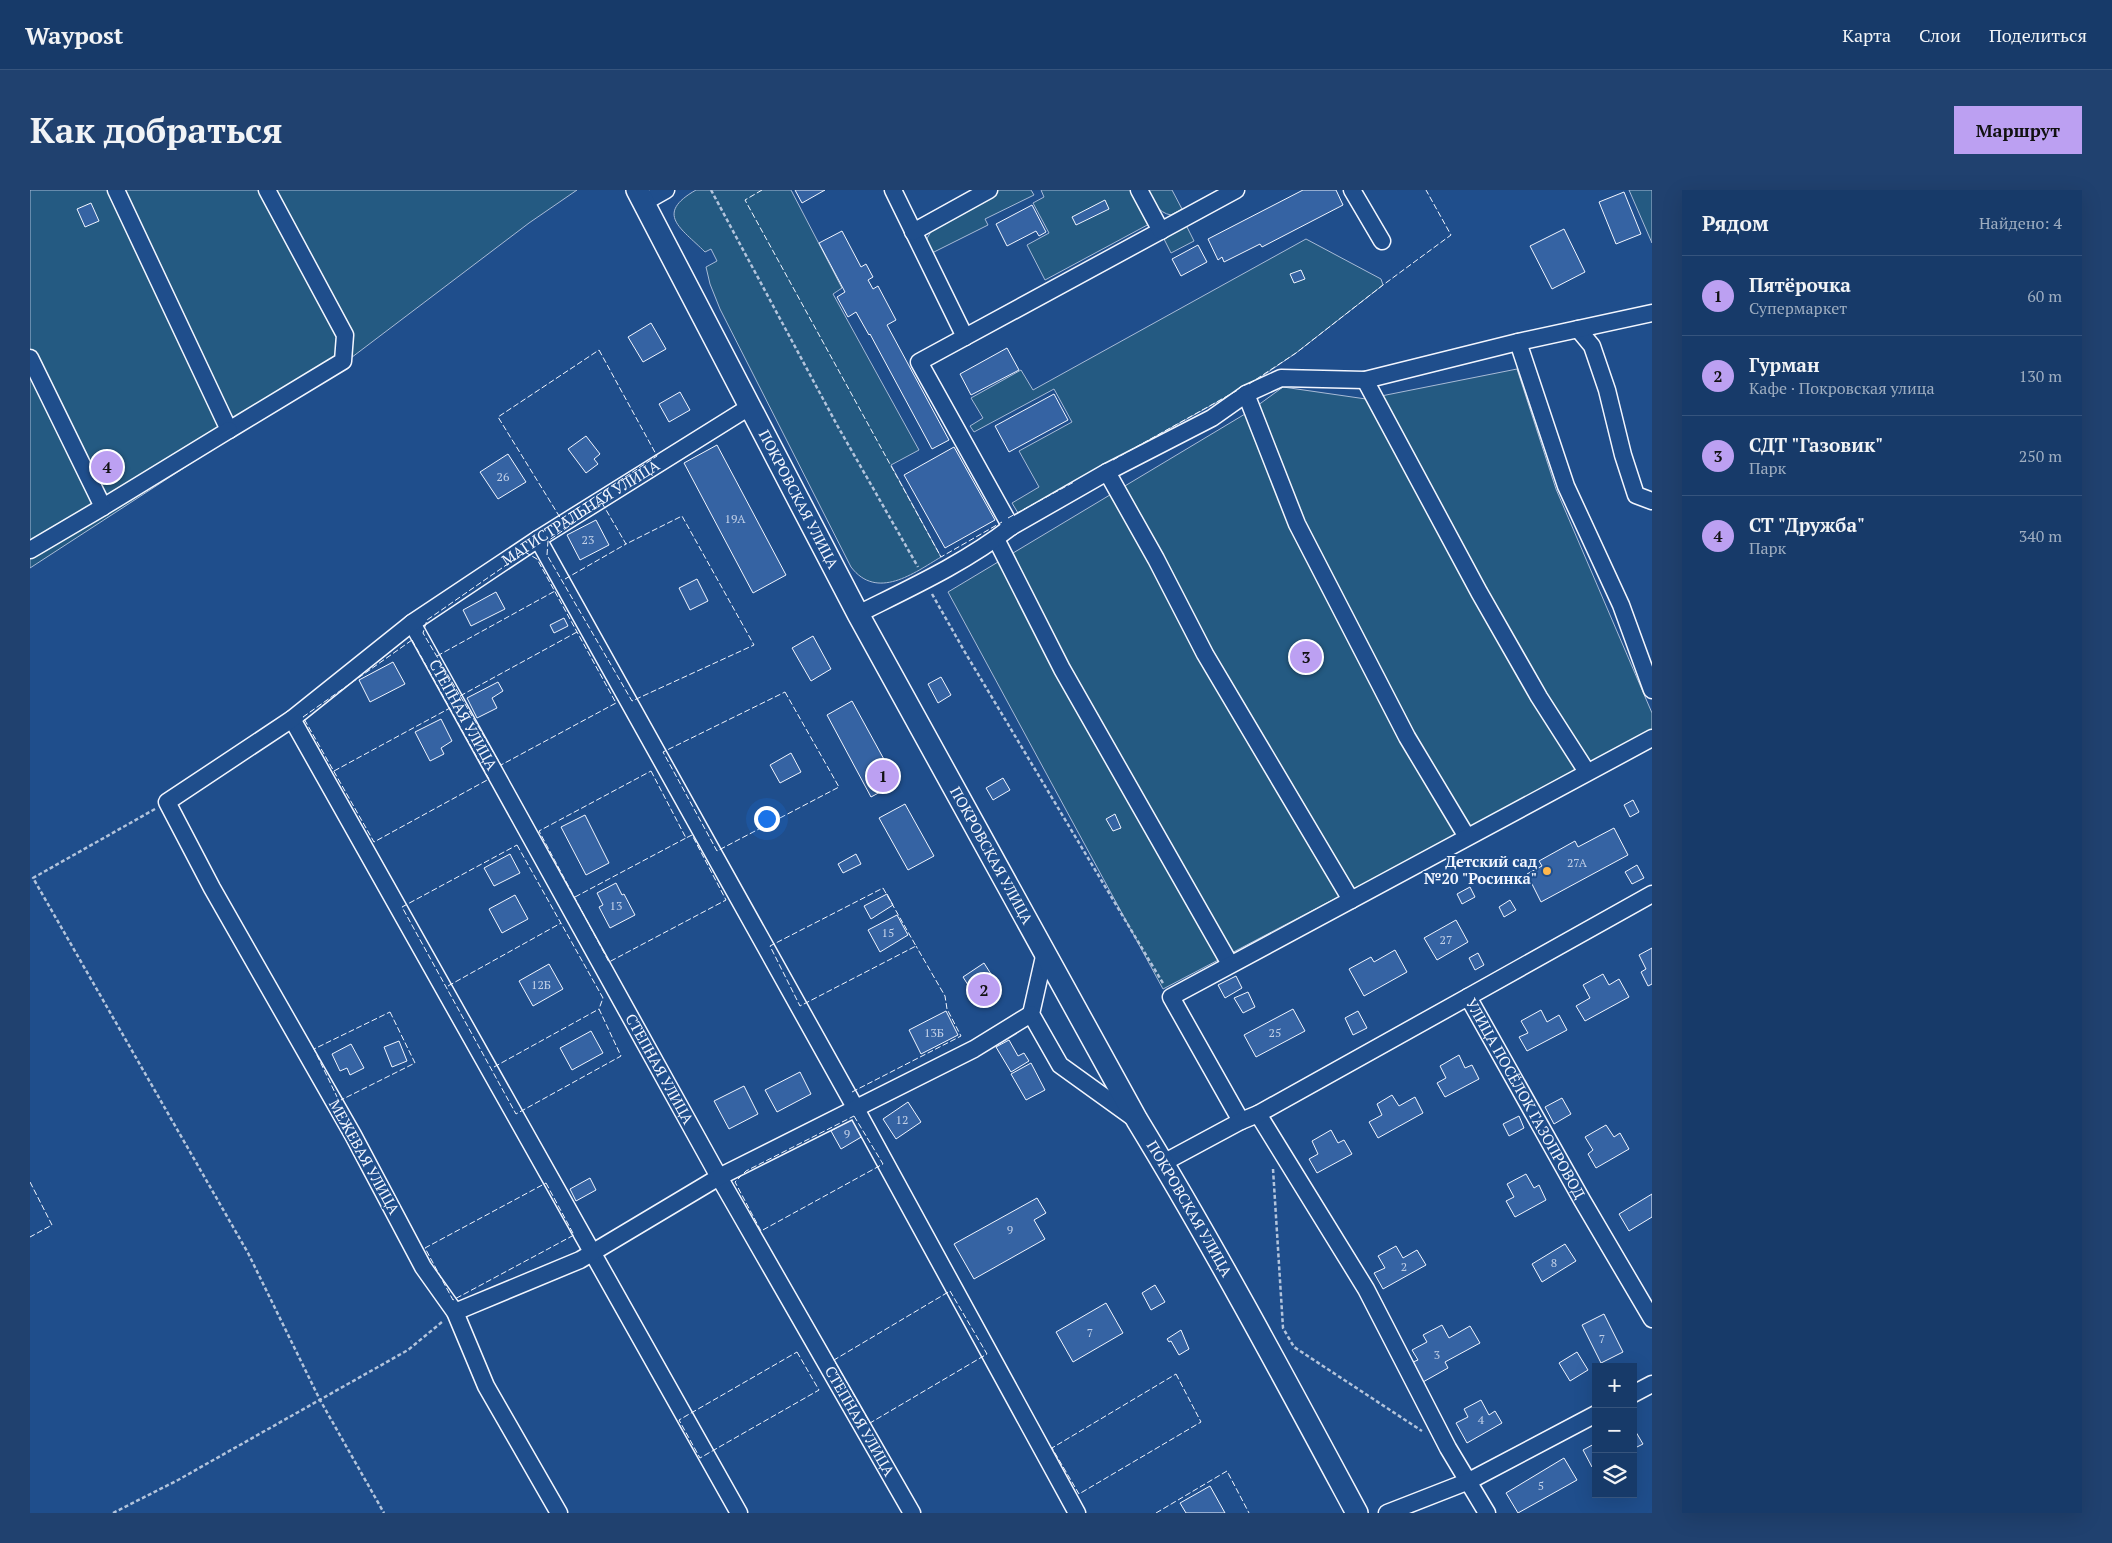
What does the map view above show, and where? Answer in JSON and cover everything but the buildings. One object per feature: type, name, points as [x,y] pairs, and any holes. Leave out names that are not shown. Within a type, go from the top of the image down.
[{"type":"main road","name":"ПОКРОВСКАЯ УЛИЦА","points":[[640,196],[858,614],[1137,1120],[1163,1163],[1357,1513]]},
{"type":"street","points":[[116,190],[230,430]]},
{"type":"street","points":[[30,550],[343,361],[345,334],[267,190]]},
{"type":"street","points":[[640,196],[666,190]]},
{"type":"street","points":[[892,190],[965,337]]},
{"type":"street","points":[[913,232],[989,190]]},
{"type":"street","points":[[1139,190],[1161,231]]},
{"type":"street","points":[[1011,527],[919,362],[1236,190]]},
{"type":"street","points":[[1352,190],[1382,241]]},
{"type":"street","points":[[858,614],[925,581],[996,539],[1011,527],[1107,472],[1212,418],[1246,394],[1281,378],[1365,380],[1518,342],[1652,313]]},
{"type":"street","points":[[1578,329],[1592,346],[1607,390],[1623,455],[1636,495],[1652,501]]},
{"type":"street","points":[[1518,342],[1566,486],[1621,605],[1652,690]]},
{"type":"street","points":[[30,358],[103,507]]},
{"type":"street","points":[[1365,380],[1479,592],[1539,697],[1587,772]]},
{"type":"street","points":[[1246,394],[1297,524],[1407,738],[1467,837]]},
{"type":"street","name":"МАГИСТРАЛЬНАЯ УЛИЦА","points":[[167,802],[292,719],[412,623],[538,539],[751,406]]},
{"type":"street","points":[[1107,472],[1156,559],[1205,654],[1351,900]]},
{"type":"street","points":[[538,539],[856,1109],[1076,1513]]},
{"type":"street","points":[[996,539],[1062,670],[1230,964]]},
{"type":"street","name":"СТЕПНАЯ УЛИЦА","points":[[412,623],[719,1177],[912,1513]]},
{"type":"street","points":[[292,719],[739,1513]]},
{"type":"street","points":[[1240,1121],[1171,997],[1652,738]]},
{"type":"street","name":"МЕЖЕВАЯ УЛИЦА","points":[[167,802],[212,888],[353,1135],[423,1266],[455,1312],[486,1386],[560,1513]]},
{"type":"street","points":[[1468,997],[1652,894]]},
{"type":"street","points":[[1045,952],[1031,1014],[1060,1065],[1137,1120]]},
{"type":"street","name":"УЛИЦА ПОСЁЛОК ГАЗОПРОВОД","points":[[1163,1163],[1240,1121],[1258,1114],[1468,997],[1582,1200],[1652,1319]]},
{"type":"street","points":[[455,1312],[580,1260],[719,1177],[974,1049],[1031,1014]]},
{"type":"street","points":[[1258,1114],[1366,1289],[1448,1448],[1488,1513]]},
{"type":"street","points":[[1637,1392],[1652,1384]]},
{"type":"street","points":[[1387,1513],[1469,1481],[1592,1416]]},
{"type":"path","points":[[711,190],[837,425],[966,654],[1171,997]]},
{"type":"path","points":[[167,802],[33,878],[248,1252],[320,1400],[384,1513]]},
{"type":"path","points":[[1274,1169],[1283,1328],[1294,1347],[1424,1432]]},
{"type":"path","points":[[113,1513],[178,1480],[408,1350],[455,1312]]},
{"type":"shaded area","points":[[30,190],[577,190],[529,223],[339,367],[30,568]]},
{"type":"shaded area","points":[[696,190],[791,190],[842,288],[833,294],[919,450],[891,465],[941,557],[908,576],[884,583],[872,582],[861,577],[851,567],[720,309],[710,284],[706,267],[717,261],[711,249],[705,252],[676,221],[674,214],[676,206]]},
{"type":"shaded area","points":[[998,190],[1031,190],[1034,195],[985,219],[988,225],[930,254],[925,243],[930,233],[938,224],[956,210]]},
{"type":"shaded area","points":[[1041,190],[1134,190],[1151,223],[1045,280],[1027,245],[1049,233],[1033,203],[1044,197]]},
{"type":"shaded area","points":[[1144,190],[1172,190],[1182,209],[1171,215],[1162,212]]},
{"type":"shaded area","points":[[1629,190],[1652,190],[1652,243]]},
{"type":"shaded area","points":[[1184,221],[1194,241],[1171,253],[1161,233]]},
{"type":"shaded area","points":[[1306,239],[1381,279],[1383,285],[1296,353],[1255,381],[1018,513],[1012,503],[1039,487],[1019,451],[1072,422],[1054,389],[974,432],[970,426],[983,418],[971,398],[1021,370],[1033,390]]},
{"type":"shaded area","points":[[1517,369],[1556,489],[1652,713],[1652,732],[1163,989],[948,592],[1250,411],[1283,387],[1366,399]]},
{"type":"fence","points":[[762,190],[745,200],[941,557],[1002,522]]},
{"type":"fence","points":[[1249,384],[1296,353],[1451,235],[1426,190]]},
{"type":"fence","points":[[599,350],[657,456],[561,519],[498,417],[599,350]]},
{"type":"fence","points":[[1113,460],[1238,390]]},
{"type":"fence","points":[[1008,518],[1074,482]]},
{"type":"fence","points":[[602,503],[626,544],[682,516],[754,645],[632,701],[547,555],[548,541],[602,503]]},
{"type":"fence","points":[[565,579],[626,544]]},
{"type":"fence","points":[[525,552],[537,559],[616,703],[501,765],[423,633],[427,620],[525,552]]},
{"type":"fence","points":[[437,656],[555,591]]},
{"type":"fence","points":[[460,696],[577,632]]},
{"type":"fence","points":[[412,640],[489,779],[374,842],[303,717],[412,640]]},
{"type":"fence","points":[[785,692],[839,787],[717,851],[663,752],[785,692]]},
{"type":"fence","points":[[334,771],[450,708]]},
{"type":"fence","points":[[651,771],[686,838],[692,835],[726,900],[609,962],[539,831],[651,771]]},
{"type":"fence","points":[[575,897],[686,838]]},
{"type":"fence","points":[[517,845],[603,998],[599,1009],[621,1056],[516,1114],[402,907],[517,845]]},
{"type":"fence","points":[[883,888],[916,946],[800,1006],[770,946],[883,888]]},
{"type":"fence","points":[[448,986],[561,923]]},
{"type":"fence","points":[[852,1092],[961,1036],[947,1009],[945,996],[916,946]]},
{"type":"fence","points":[[494,1067],[599,1009]]},
{"type":"fence","points":[[390,1012],[415,1063],[339,1101],[314,1049],[390,1012]]},
{"type":"fence","points":[[854,1116],[883,1164],[761,1231],[735,1182],[746,1171],[854,1116]]},
{"type":"fence","points":[[30,1182],[52,1225],[30,1237]]},
{"type":"fence","points":[[546,1183],[574,1235],[453,1300],[425,1248],[546,1183]]},
{"type":"fence","points":[[950,1291],[987,1354],[870,1423],[834,1360],[950,1291]]},
{"type":"fence","points":[[797,1352],[819,1390],[700,1458],[679,1420],[797,1352]]},
{"type":"fence","points":[[1176,1374],[1201,1422],[1079,1494],[1052,1448],[1176,1374]]},
{"type":"fence","points":[[1156,1513],[1227,1471],[1249,1513]]},
{"type":"place","name":"СТ \"Дружба\"","points":[[107,467]]},
{"type":"place","name":"СДТ \"Газовик\"","points":[[1306,657]]},
{"type":"place","name":"Пятёрочка","points":[[883,776]]},
{"type":"place","name":"Детский сад №20 \"Росинка\"","points":[[1547,871]]},
{"type":"place","name":"Гурман","points":[[984,990]]}]
